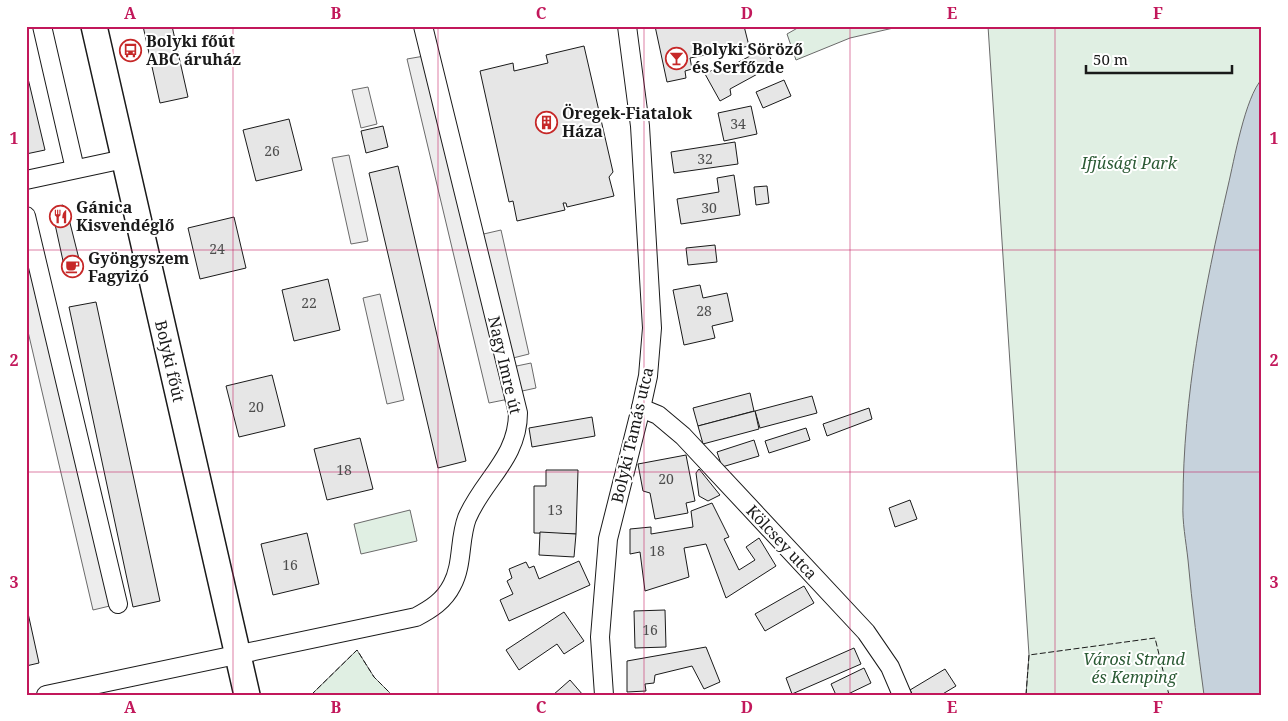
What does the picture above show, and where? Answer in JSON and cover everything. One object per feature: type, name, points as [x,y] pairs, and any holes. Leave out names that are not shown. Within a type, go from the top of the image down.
[{"type":"main road","name":"Bolyki főút","points":[[94,26],[247,695]]},
{"type":"street","points":[[42,26],[75,169]]},
{"type":"street","name":"Nagy Imre út","points":[[46,695],[416,617],[430,610],[443,600],[453,584],[468,517],[509,453],[518,426],[514,398],[423,26]]},
{"type":"street","name":"Bolyki Tamás utca","points":[[604,695],[600,637],[608,539],[642,408],[648,376],[652,328],[640,126],[627,26]]},
{"type":"street","points":[[26,180],[124,159]]},
{"type":"street","points":[[26,216],[118,604]]},
{"type":"street","name":"Kölcsey utca","points":[[642,408],[658,415],[683,436],[866,632],[890,667],[902,695]]},
{"type":"green space","points":[[801,26],[902,26],[850,38],[796,60],[787,34]]},
{"type":"green space","name":"Ifjúsági Park","points":[[988,26],[1262,26],[1262,695],[1026,695],[1029,655]]},
{"type":"green space","points":[[410,510],[417,541],[361,554],[354,524]]},
{"type":"green space","points":[[357,650],[374,677],[392,695],[311,695]]},
{"type":"shaded area","points":[[430,55],[475,236],[501,230],[529,354],[505,360],[507,368],[531,363],[536,388],[513,393],[514,398],[489,403],[407,59]]},
{"type":"shaded area","points":[[1262,79],[1262,695],[1204,695],[1183,517],[1187,423],[1196,344],[1219,225],[1245,114],[1250,100]]},
{"type":"shaded area","points":[[368,87],[377,124],[361,128],[352,90]]},
{"type":"shaded area","points":[[349,155],[368,241],[351,244],[332,158]]},
{"type":"shaded area","points":[[26,216],[118,604],[93,610],[26,323]]},
{"type":"shaded area","points":[[380,294],[404,400],[387,404],[363,298]]},
{"type":"building","points":[[143,26],[172,26],[188,97],[160,103]]},
{"type":"building","points":[[655,26],[744,26],[749,46],[690,58],[692,69],[685,71],[686,78],[667,82]]},
{"type":"building","name":"Öregek-Fiatalok Háza","points":[[584,46],[613,172],[609,177],[614,196],[567,207],[566,203],[563,203],[565,210],[517,221],[513,201],[509,202],[480,71],[513,63],[514,71],[548,63],[546,55]]},
{"type":"building","points":[[765,48],[774,65],[730,89],[731,95],[720,101],[705,74],[718,67],[720,72]]},
{"type":"building","points":[[26,70],[45,150],[26,154]]},
{"type":"building","points":[[784,80],[791,96],[763,108],[756,92]]},
{"type":"building","points":[[751,106],[757,134],[724,141],[718,113]]},
{"type":"building","points":[[289,119],[302,170],[256,181],[243,130]]},
{"type":"building","points":[[383,126],[388,147],[366,153],[361,131]]},
{"type":"building","points":[[735,142],[738,164],[674,173],[671,152]]},
{"type":"building","points":[[398,166],[466,461],[438,468],[369,173]]},
{"type":"building","points":[[734,175],[740,215],[681,224],[677,199],[719,192],[717,178]]},
{"type":"building","points":[[767,186],[769,203],[756,205],[754,187]]},
{"type":"building","points":[[63,205],[67,211],[81,267],[76,273],[70,275],[65,270],[53,215],[55,207]]},
{"type":"building","points":[[234,217],[246,268],[200,279],[188,228]]},
{"type":"building","points":[[715,245],[717,262],[688,265],[686,248]]},
{"type":"building","points":[[328,279],[340,330],[294,341],[282,290]]},
{"type":"building","points":[[700,285],[703,298],[727,293],[733,321],[712,326],[715,338],[684,345],[673,290]]},
{"type":"building","points":[[96,302],[160,601],[133,607],[69,307]]},
{"type":"building","points":[[272,375],[285,426],[239,437],[226,386]]},
{"type":"building","points":[[750,393],[754,411],[698,426],[693,408]]},
{"type":"building","points":[[812,396],[817,413],[760,428],[755,411]]},
{"type":"building","points":[[869,408],[872,419],[827,436],[823,424]]},
{"type":"building","points":[[755,411],[759,429],[703,444],[698,426]]},
{"type":"building","points":[[592,417],[595,436],[532,447],[529,428]]},
{"type":"building","points":[[806,428],[810,440],[769,453],[765,441]]},
{"type":"building","points":[[360,438],[373,489],[327,500],[314,449]]},
{"type":"building","points":[[754,440],[759,456],[722,467],[717,452]]},
{"type":"building","points":[[686,455],[695,501],[686,503],[688,513],[655,519],[650,493],[643,491],[638,464]]},
{"type":"building","points":[[699,469],[720,495],[708,501],[699,496],[696,473]]},
{"type":"building","points":[[546,470],[578,470],[576,534],[534,533],[534,486],[546,486]]},
{"type":"building","points":[[910,500],[917,519],[895,527],[889,508]]},
{"type":"building","points":[[712,503],[729,537],[724,539],[739,570],[755,560],[746,547],[759,538],[776,566],[726,598],[706,544],[684,548],[689,577],[645,591],[640,552],[630,554],[630,529],[651,527],[651,534],[693,527],[691,511]]},
{"type":"building","points":[[540,532],[576,534],[574,557],[539,555]]},
{"type":"building","points":[[307,533],[319,584],[273,595],[261,544]]},
{"type":"building","points":[[579,561],[590,585],[509,621],[500,600],[513,594],[507,581],[512,578],[509,569],[526,562],[529,568],[534,566],[539,579]]},
{"type":"building","points":[[804,586],[814,603],[765,631],[755,614]]},
{"type":"building","points":[[26,604],[39,663],[26,666]]},
{"type":"building","points":[[665,610],[666,647],[635,648],[634,611]]},
{"type":"building","points":[[564,612],[584,641],[564,654],[557,644],[519,670],[506,650]]},
{"type":"building","points":[[706,647],[720,682],[704,689],[692,666],[655,675],[654,683],[645,684],[646,691],[627,692],[627,661]]},
{"type":"building","points":[[854,648],[861,664],[792,694],[786,678]]},
{"type":"building","points":[[864,668],[871,683],[846,695],[836,695],[831,684]]},
{"type":"building","points":[[945,669],[956,686],[941,695],[913,695],[910,690]]},
{"type":"building","points":[[570,680],[583,695],[553,695]]},
{"type":"fence","points":[[1026,695],[1029,655],[1155,638],[1169,695]]},
{"type":"fence","points":[[311,695],[357,650],[374,677],[392,695]]},
{"type":"place","name":"Bolyki főút ABC áruház","points":[[130,50]]},
{"type":"place","name":"Bolyki Söröző és Serfőzde","points":[[676,58]]},
{"type":"place","name":"Öregek-Fiatalok Háza","points":[[546,122]]},
{"type":"place","name":"Gánica Kisvendéglő","points":[[60,216]]},
{"type":"place","name":"Gyöngyszem Fagyizó","points":[[72,267]]},
{"type":"park label","name":"Városi Strand és Kemping","points":[[1134,668]]}]
